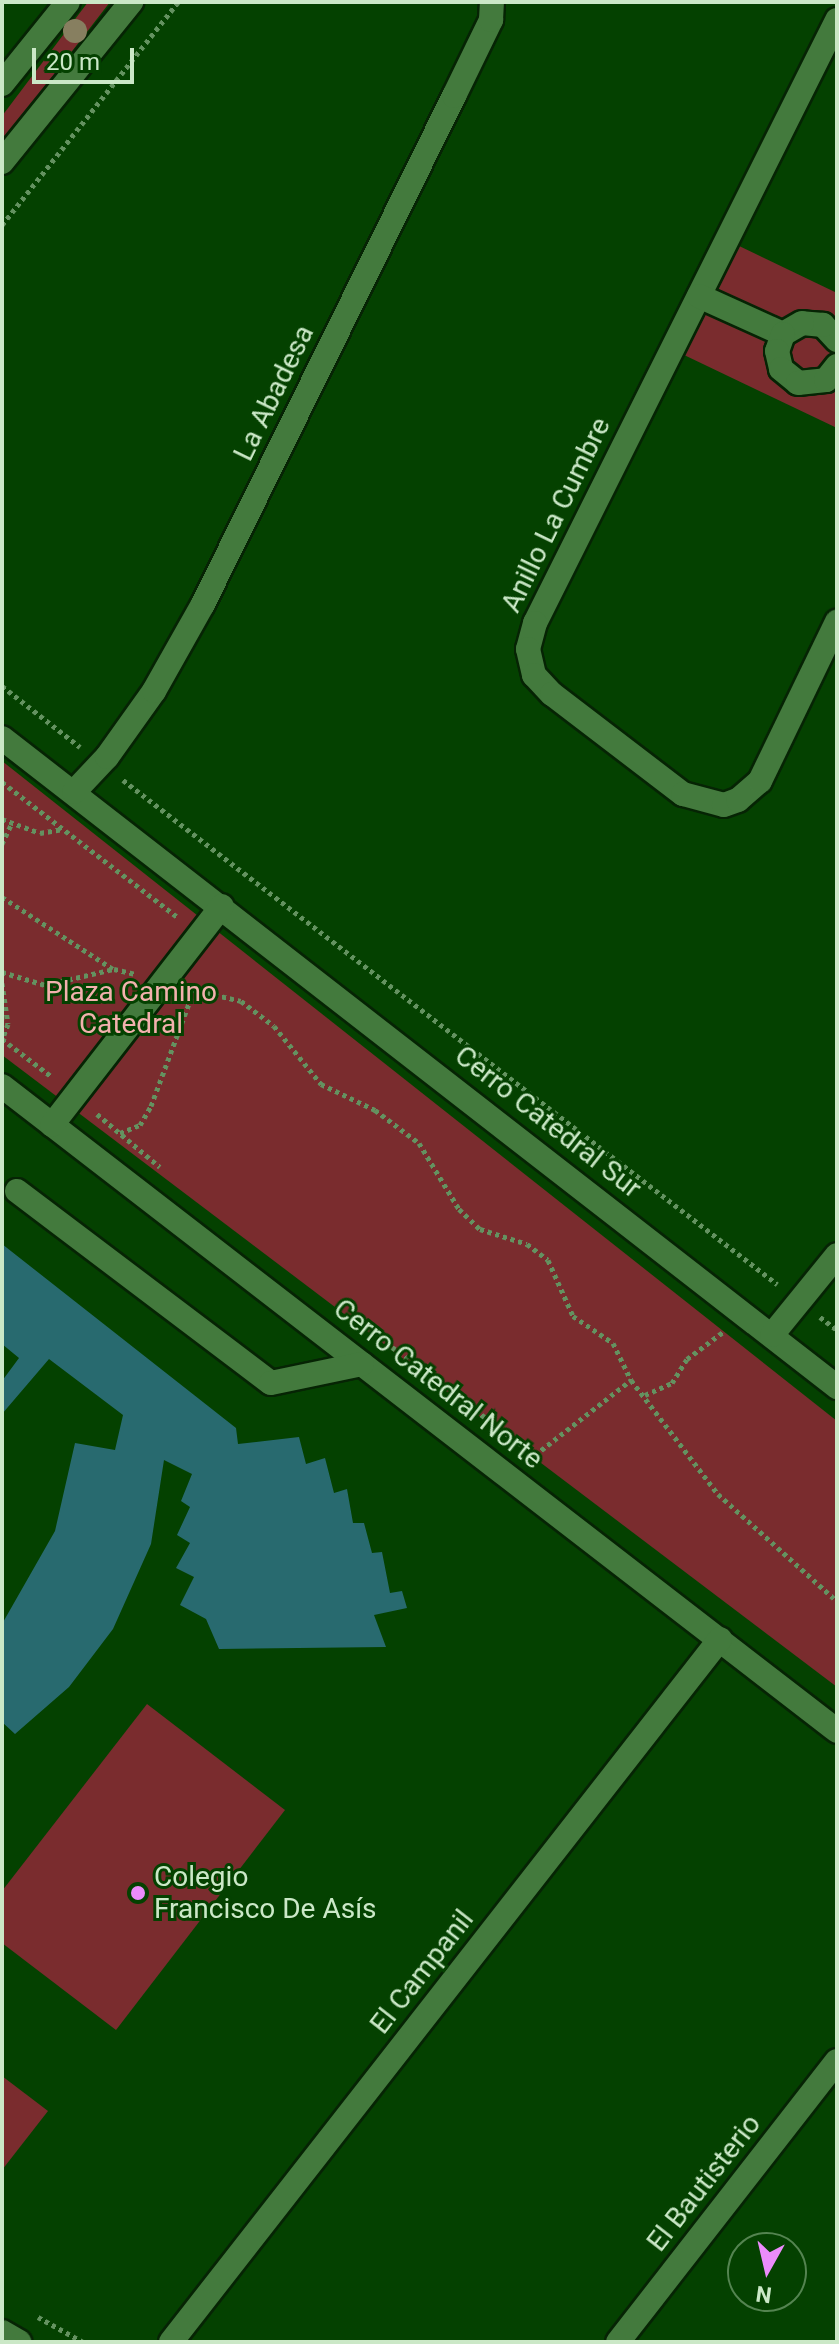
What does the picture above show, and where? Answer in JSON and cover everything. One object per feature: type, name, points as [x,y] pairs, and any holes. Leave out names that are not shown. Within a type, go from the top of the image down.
[{"type":"street","points":[[4,78],[68,2]]},
{"type":"street","points":[[2,162],[131,2]]},
{"type":"street","name":"La Abadesa","points":[[74,792],[101,763],[154,691],[203,604],[491,20],[492,2]]},
{"type":"street","name":"Anillo La Cumbre","points":[[837,20],[535,623],[528,649],[534,675],[683,794],[724,805],[738,800],[760,781],[837,622]]},
{"type":"street","points":[[699,296],[783,334],[813,322],[837,340]]},
{"type":"street","points":[[783,334],[777,360],[789,379],[818,384],[837,366]]},
{"type":"street","name":"Cerro Catedral Sur","points":[[2,738],[837,1387]]},
{"type":"street","points":[[52,1125],[222,906]]},
{"type":"street","name":"Cerro Catedral Norte","points":[[2,1086],[837,1731]]},
{"type":"street","points":[[17,1191],[271,1383],[362,1364]]},
{"type":"street","points":[[772,1335],[837,1255]]},
{"type":"street","name":"El Campanil","points":[[171,2342],[720,1639]]},
{"type":"street","name":"El Bautisterio","points":[[618,2342],[837,2061]]},
{"type":"street","points":[[2,2332],[19,2342]]},
{"type":"path","points":[[2,225],[178,2]]},
{"type":"path","points":[[2,686],[837,1330]]},
{"type":"path","points":[[2,782],[200,934]]},
{"type":"path","points":[[2,819],[11,825],[40,833],[63,829]]},
{"type":"path","points":[[2,844],[11,825]]},
{"type":"path","points":[[2,897],[114,969],[241,1001],[274,1026],[321,1084],[375,1110],[419,1143],[459,1209],[480,1229],[527,1244],[548,1260],[573,1316],[613,1343],[631,1380],[718,1494],[837,1601]]},
{"type":"path","points":[[2,972],[45,985],[114,969]]},
{"type":"path","points":[[2,983],[8,1024],[2,1040],[75,1095],[164,1170]]},
{"type":"path","points":[[120,1133],[140,1125],[151,1106],[193,990]]},
{"type":"path","points":[[645,1395],[672,1383],[687,1359],[746,1315]]},
{"type":"path","points":[[535,1455],[631,1380]]},
{"type":"path","points":[[29,2312],[83,2342]]},
{"type":"green space","points":[[88,2],[110,2],[2,142],[2,116]]},
{"type":"green space","points":[[735,244],[837,293],[837,428],[682,354]]},
{"type":"green space","name":"Plaza Camino Catedral","points":[[2,761],[837,1421],[837,1687],[2,1055]]},
{"type":"green space","points":[[147,1704],[285,1810],[116,2030],[2,1943],[2,1891]]},
{"type":"green space","points":[[2,2076],[48,2111],[2,2170]]},
{"type":"building","points":[[2,1244],[236,1428],[238,1444],[299,1437],[306,1464],[325,1458],[334,1493],[347,1489],[353,1523],[364,1523],[372,1553],[382,1552],[390,1593],[402,1591],[407,1608],[374,1615],[386,1647],[219,1649],[206,1619],[180,1605],[194,1577],[176,1568],[190,1543],[177,1535],[190,1507],[181,1501],[192,1474],[164,1460],[151,1544],[113,1629],[69,1687],[15,1734],[2,1722],[2,1624],[55,1531],[75,1443],[115,1450],[123,1415],[49,1359],[2,1414],[2,1381],[19,1358],[2,1344]]},
{"type":"place","name":"Colegio Francisco De Asís","points":[[138,1893]]}]
